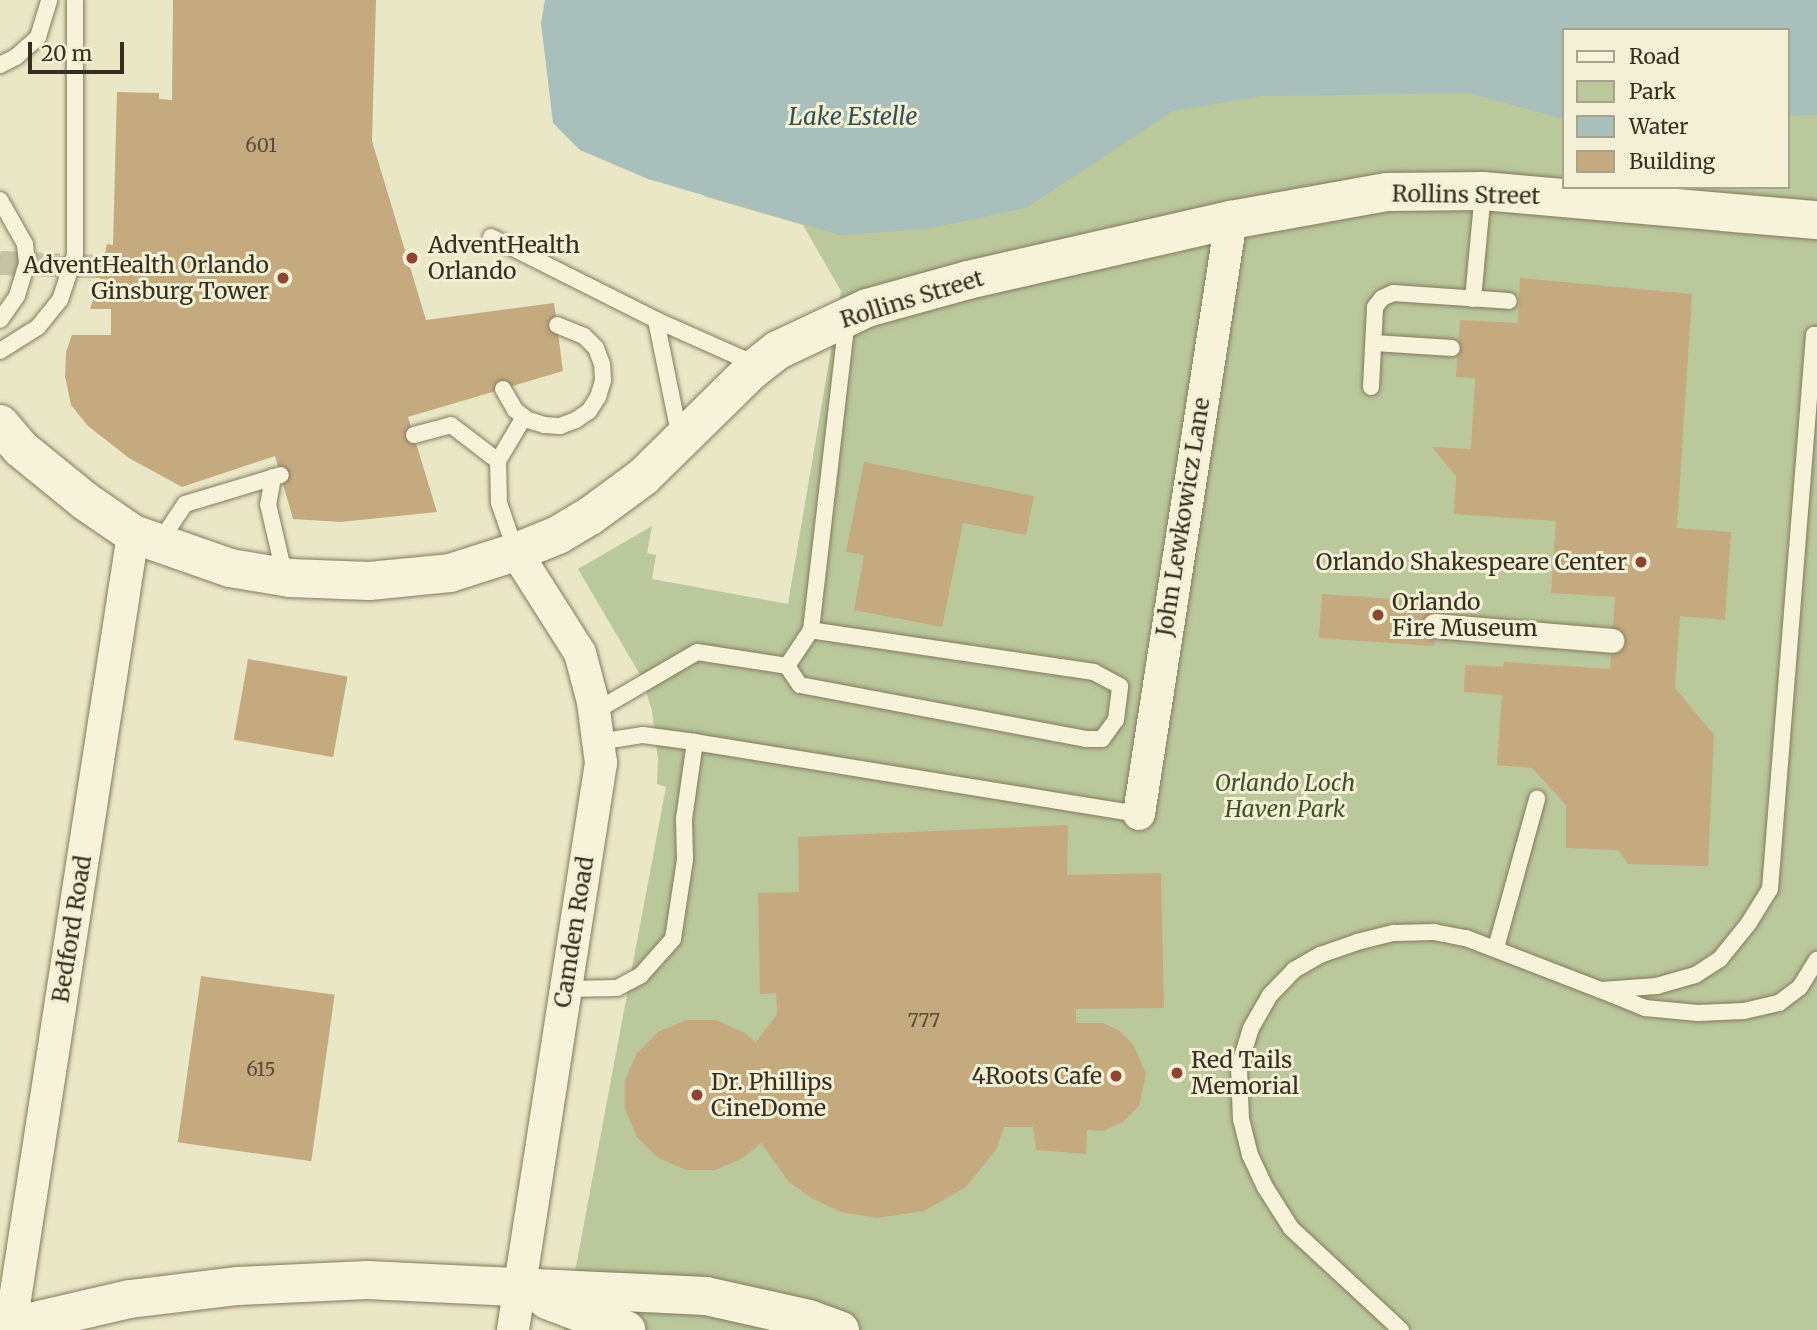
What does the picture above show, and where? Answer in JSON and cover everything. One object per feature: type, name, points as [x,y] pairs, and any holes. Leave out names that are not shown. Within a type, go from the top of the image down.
[{"type":"street","name":"Rollins Street","points":[[0,424],[20,448],[85,501],[146,538],[230,568],[285,578],[369,581],[450,573],[558,535],[590,516],[643,477],[778,350],[848,316],[968,280],[1231,220],[1387,192],[1483,191],[1817,220]]},
{"type":"street","name":"John Lewkowicz Lane","points":[[1139,814],[1231,220]]},
{"type":"street","name":"Bedford Road","points":[[5,1327],[146,538]]},
{"type":"street","name":"Camden Road","points":[[513,1330],[601,763],[580,653],[516,552]]},
{"type":"street","points":[[1435,626],[1612,641]]},
{"type":"street","points":[[5,1327],[130,1299],[238,1286],[367,1280],[706,1296],[809,1319],[840,1330]]},
{"type":"street","points":[[519,1289],[626,1330]]},
{"type":"lane","points":[[0,65],[16,57],[37,37],[49,0]]},
{"type":"lane","points":[[0,351],[38,327],[60,300],[75,255],[75,0]]},
{"type":"lane","points":[[1473,299],[1483,191]]},
{"type":"lane","points":[[0,200],[25,244],[27,263],[17,296],[0,320]]},
{"type":"lane","points":[[491,237],[656,320],[758,366]]},
{"type":"lane","points":[[1371,387],[1376,307],[1382,298],[1393,293],[1509,301]]},
{"type":"lane","points":[[787,666],[811,630],[848,316]]},
{"type":"lane","points":[[656,320],[680,442]]},
{"type":"lane","points":[[503,389],[515,410],[544,425],[560,426],[589,411],[598,397],[603,381],[602,364],[596,348],[584,336],[557,325]]},
{"type":"lane","points":[[1601,990],[1657,986],[1695,975],[1720,959],[1749,923],[1770,889],[1813,346],[1814,335],[1817,335]]},
{"type":"lane","points":[[1374,343],[1452,348]]},
{"type":"lane","points":[[516,552],[499,502],[498,461],[524,417]]},
{"type":"lane","points":[[414,435],[451,425],[498,461]]},
{"type":"lane","points":[[146,538],[185,504],[277,476],[268,504],[285,578]]},
{"type":"lane","points":[[596,727],[697,652],[787,666],[800,685],[1087,739],[1102,739],[1116,720],[1120,685],[1094,672],[811,630]]},
{"type":"lane","points":[[596,727],[1139,814]]},
{"type":"lane","points":[[566,989],[617,988],[641,975],[673,939],[685,860],[684,819],[695,742]]},
{"type":"lane","points":[[1496,948],[1538,799]]},
{"type":"lane","points":[[1401,1330],[1291,1228],[1265,1187],[1250,1155],[1241,1120],[1240,1067],[1251,1028],[1270,995],[1294,970],[1321,955],[1357,942],[1394,933],[1434,932],[1466,938],[1496,948],[1645,1007],[1698,1013],[1744,1011],[1779,1003],[1800,987],[1817,960]]},
{"type":"green space","name":"Orlando Loch Haven Park","points":[[1344,7],[1817,23],[1817,1330],[564,1330],[666,787],[657,784],[658,760],[652,711],[642,678],[578,569],[652,526],[647,553],[656,555],[652,579],[788,604],[841,291],[803,225],[703,196]]},
{"type":"water","name":"Lake Estelle","points":[[545,0],[1817,0],[1817,115],[1789,116],[1789,28],[1562,28],[1562,119],[1469,93],[1262,96],[1173,111],[1026,208],[925,229],[840,235],[648,179],[580,150],[553,123],[541,23]]},
{"type":"building","name":"AdventHealth Orlando Ginsburg Tower","points":[[173,0],[376,0],[372,141],[426,320],[554,303],[563,371],[408,417],[437,512],[341,522],[293,519],[275,456],[182,487],[129,458],[88,426],[71,405],[65,376],[66,352],[72,335],[111,335],[111,309],[90,309],[100,278],[0,274],[0,254],[104,258],[107,244],[113,245],[117,92],[159,93],[159,99],[172,100]]},
{"type":"building","points":[[1520,278],[1692,294],[1677,528],[1731,532],[1725,620],[1680,616],[1675,688],[1714,735],[1708,866],[1628,864],[1618,850],[1566,848],[1566,805],[1532,768],[1497,765],[1502,695],[1464,692],[1465,665],[1503,667],[1504,662],[1610,669],[1615,597],[1551,593],[1556,521],[1454,514],[1456,476],[1432,447],[1471,449],[1475,378],[1456,377],[1460,320],[1518,323]]},
{"type":"building","points":[[864,462],[1034,496],[1026,535],[963,523],[942,627],[854,610],[864,555],[846,552]]},
{"type":"building","name":"Orlando Fire Museum","points":[[1322,594],[1437,602],[1434,646],[1319,638]]},
{"type":"building","points":[[248,659],[347,677],[333,757],[234,740]]},
{"type":"building","points":[[1068,825],[1067,875],[1161,873],[1164,1008],[1076,1009],[1076,1023],[1103,1023],[1120,1031],[1134,1046],[1146,1074],[1139,1106],[1123,1122],[1103,1131],[1087,1130],[1086,1154],[1036,1150],[1033,1127],[1004,1127],[996,1150],[966,1187],[924,1211],[877,1218],[841,1212],[813,1199],[789,1182],[761,1143],[743,1158],[715,1170],[686,1170],[658,1158],[637,1137],[625,1109],[625,1080],[637,1053],[658,1032],[686,1020],[716,1020],[743,1032],[756,1042],[777,1014],[776,993],[760,994],[758,893],[799,892],[798,837]]},
{"type":"building","points":[[201,976],[335,995],[311,1161],[178,1142]]},
{"type":"tunnel","points":[[0,263],[103,267]]},
{"type":"place","name":"AdventHealth Orlando","points":[[412,258]]},
{"type":"place","name":"AdventHealth Orlando Ginsburg Tower","points":[[283,278]]},
{"type":"place","name":"Orlando Shakespeare Center","points":[[1641,562]]},
{"type":"place","name":"Orlando Fire Museum","points":[[1378,615]]},
{"type":"place","name":"Red Tails Memorial","points":[[1177,1073]]},
{"type":"place","name":"4Roots Cafe","points":[[1116,1076]]},
{"type":"place","name":"Dr. Phillips CineDome","points":[[697,1095]]}]
